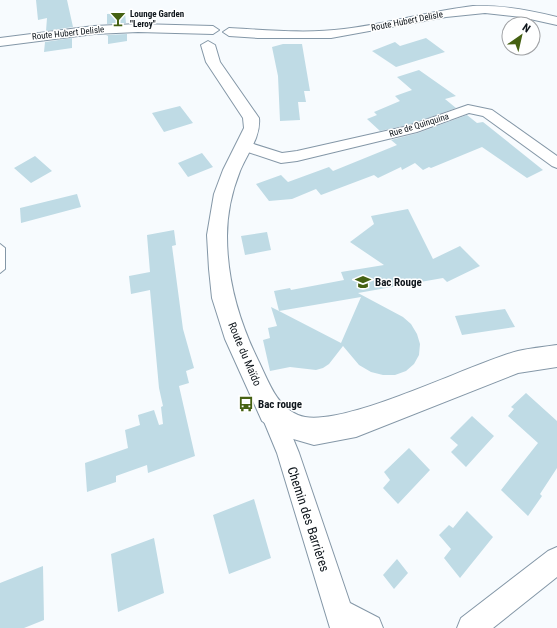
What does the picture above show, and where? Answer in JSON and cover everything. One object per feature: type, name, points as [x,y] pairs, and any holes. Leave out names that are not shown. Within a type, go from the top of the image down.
[{"type":"main road","name":"Route Hubert Delisle","points":[[0,42],[94,30],[138,28],[185,30],[218,42],[256,34],[343,33],[462,10],[486,9],[513,12],[557,21]]},
{"type":"main road","name":"Route du Maïdo","points":[[218,42],[213,62],[251,118],[252,128],[232,170],[223,194],[217,235],[219,270],[223,298],[236,339],[270,412]]},
{"type":"main road","points":[[270,412],[292,427],[314,432],[356,424],[518,362],[557,356]]},
{"type":"street","name":"Rue de Quinquina","points":[[244,146],[281,158],[297,156],[412,129],[468,109],[487,113],[557,163]]},
{"type":"street","name":"Chemin des Barrières","points":[[270,412],[288,453],[341,620]]},
{"type":"street","points":[[471,628],[557,560]]},
{"type":"street","points":[[341,620],[369,628]]},
{"type":"lane","points":[[0,248],[0,269]]},
{"type":"building","points":[[36,0],[67,0],[73,27],[46,31],[47,18],[38,20]]},
{"type":"building","points":[[125,13],[126,23],[107,24],[107,14]]},
{"type":"building","points":[[127,34],[127,41],[108,44],[108,36],[106,35]]},
{"type":"building","points":[[72,38],[72,48],[44,52],[45,42]]},
{"type":"building","points":[[426,38],[445,52],[396,67],[372,51],[395,42],[400,46]]},
{"type":"building","points":[[283,44],[302,44],[310,91],[304,91],[306,102],[298,102],[300,120],[280,121],[278,76],[272,47]]},
{"type":"building","points":[[419,70],[456,96],[445,99],[456,108],[408,125],[380,131],[367,119],[377,115],[374,112],[400,101],[395,96],[412,90],[397,77]]},
{"type":"building","points":[[180,106],[193,123],[164,132],[152,113]]},
{"type":"building","points":[[467,115],[477,123],[483,122],[543,170],[527,178],[482,147],[431,168],[429,167],[423,170],[415,163],[402,170],[401,167],[378,178],[374,175],[321,195],[316,189],[292,199],[269,201],[256,184],[281,175],[288,182],[329,167],[333,171],[397,145],[391,140],[418,133]]},
{"type":"building","points":[[202,153],[213,167],[188,177],[178,163]]},
{"type":"building","points":[[35,156],[52,171],[31,183],[14,168]]},
{"type":"building","points":[[77,194],[81,207],[21,223],[20,208]]},
{"type":"building","points":[[408,209],[433,259],[460,246],[480,266],[447,282],[443,278],[358,293],[403,317],[411,324],[417,334],[420,344],[419,355],[414,364],[406,371],[395,375],[383,375],[371,372],[359,365],[343,346],[329,364],[323,368],[316,370],[290,367],[270,371],[263,340],[270,338],[268,328],[277,326],[271,307],[279,311],[274,291],[290,288],[291,290],[344,280],[341,272],[384,265],[350,242],[374,224],[371,216]],"holes":[[[361,297],[341,343],[279,311]]]},
{"type":"building","points":[[174,230],[176,245],[172,246],[183,329],[194,368],[186,371],[189,383],[179,386],[195,456],[148,473],[147,465],[116,476],[116,482],[87,492],[85,463],[128,448],[125,430],[140,425],[138,415],[154,410],[159,425],[163,424],[161,407],[163,406],[159,388],[150,290],[131,294],[129,276],[150,272],[147,235]]},
{"type":"building","points":[[267,232],[271,250],[245,255],[241,236]]},
{"type":"building","points":[[505,309],[515,327],[462,335],[455,316]]},
{"type":"building","points":[[526,393],[557,421],[557,468],[540,494],[542,496],[528,516],[501,490],[538,443],[508,416],[514,409],[511,407]]},
{"type":"building","points":[[472,416],[494,436],[466,467],[451,452],[458,445],[450,438]]},
{"type":"building","points":[[409,448],[430,470],[398,504],[383,488],[390,480],[384,472]]},
{"type":"building","points":[[254,499],[271,558],[229,574],[213,515]]},
{"type":"building","points":[[467,511],[493,537],[460,578],[444,558],[451,549],[439,535],[449,525],[453,528]]},
{"type":"building","points":[[154,538],[164,593],[118,612],[111,554]]},
{"type":"building","points":[[397,559],[408,573],[394,589],[383,575]]},
{"type":"building","points":[[43,566],[44,620],[24,628],[0,628],[0,583]]},
{"type":"place","name":"Lounge Garden \"Leroy\"","points":[[118,19]]},
{"type":"place","name":"Bac Rouge","points":[[363,282]]},
{"type":"place","name":"Bac rouge","points":[[246,404]]}]
